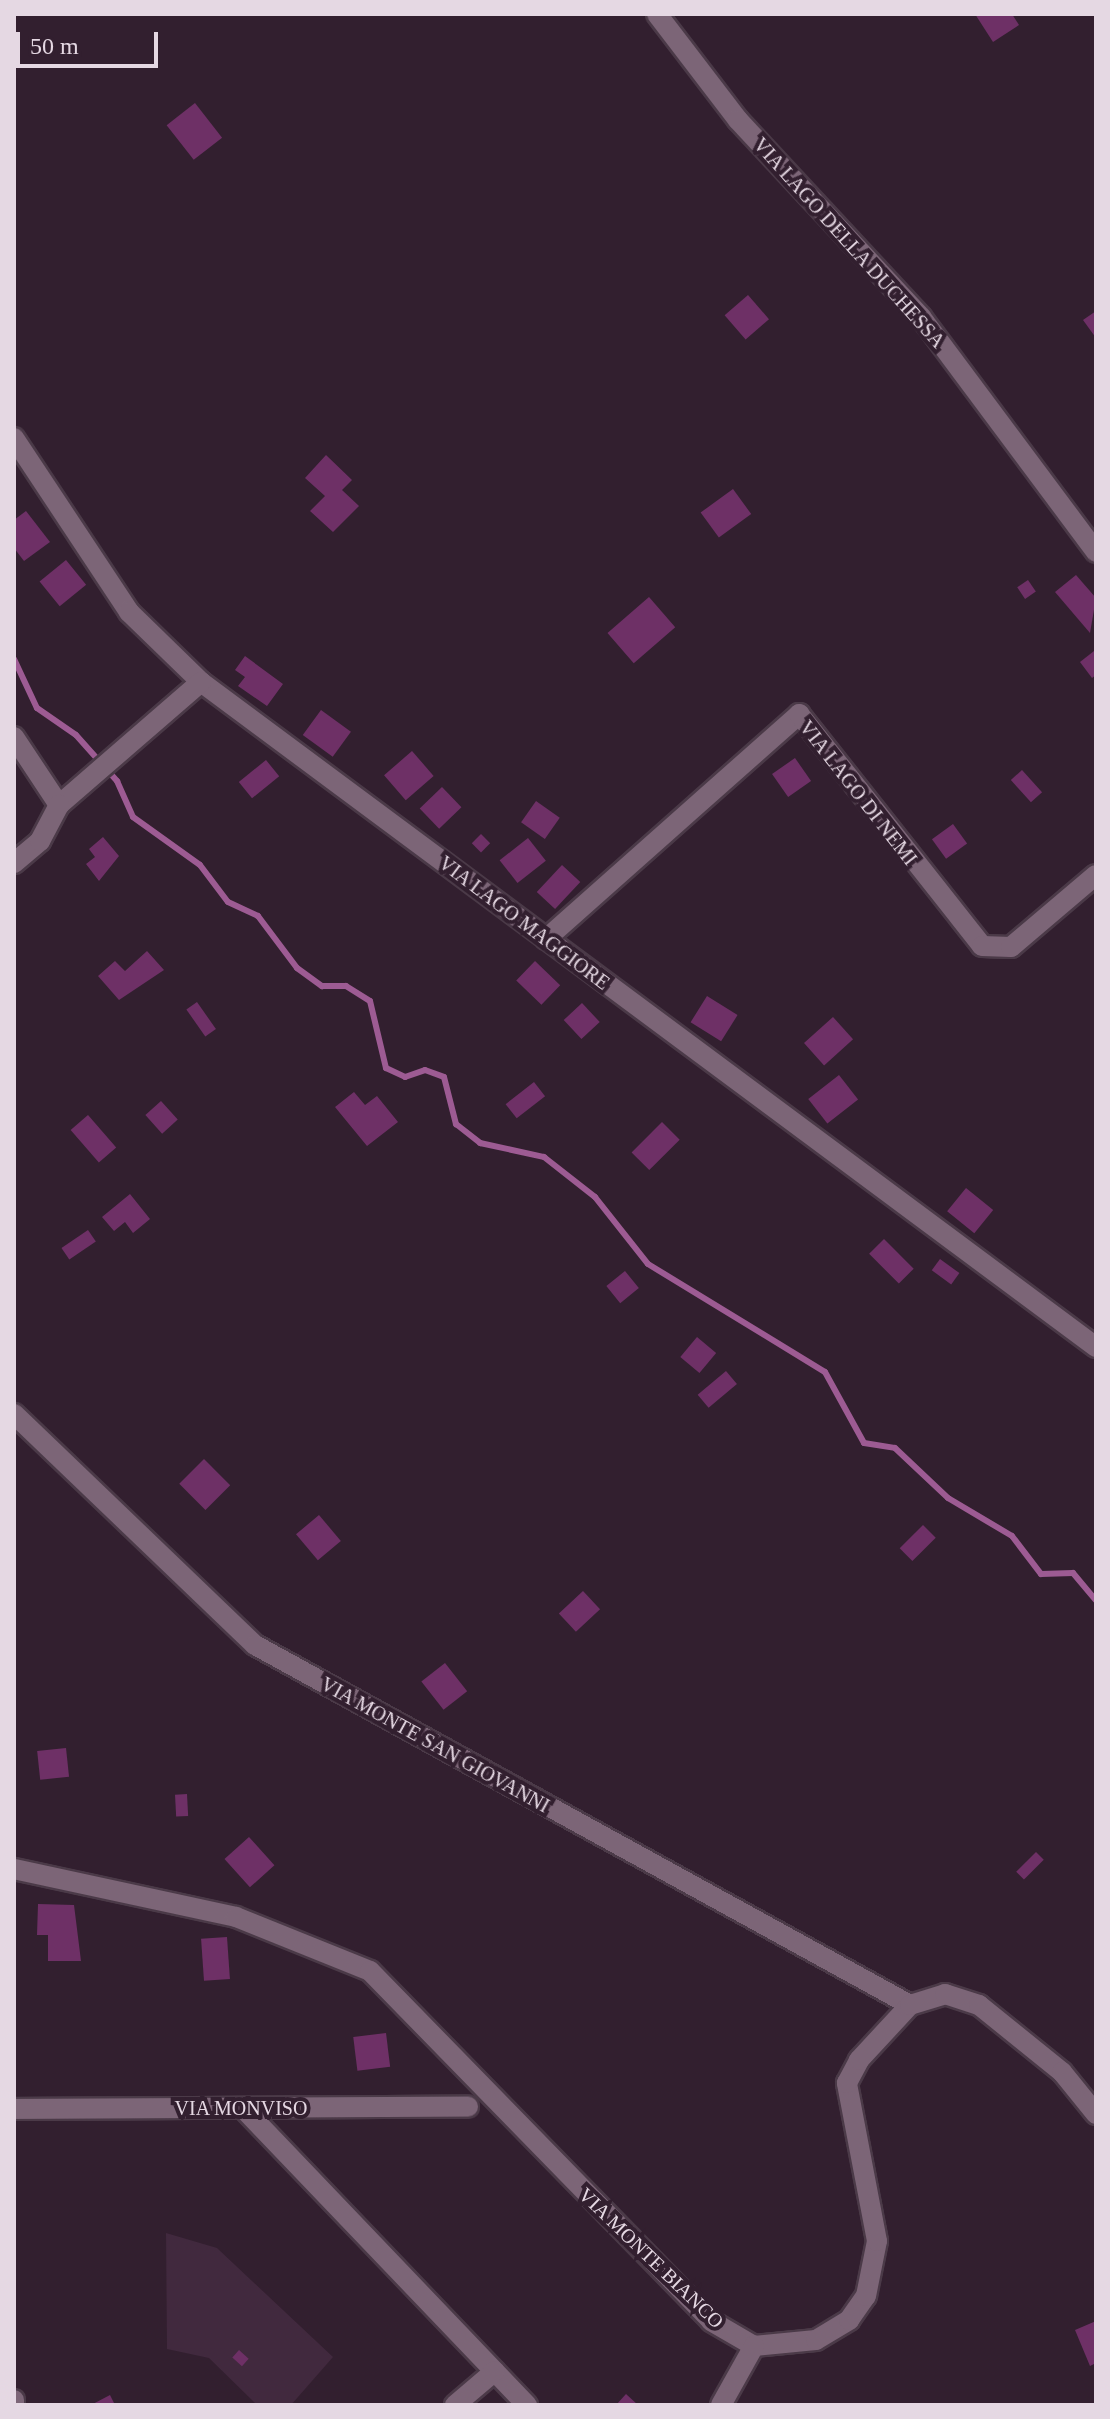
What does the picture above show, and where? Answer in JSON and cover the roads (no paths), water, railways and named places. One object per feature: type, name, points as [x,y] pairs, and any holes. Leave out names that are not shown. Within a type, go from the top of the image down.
[{"type":"street","name":"VIA LAGO DELLA DUCHESSA","points":[[657,14],[738,120],[921,317],[1096,552]]},
{"type":"street","name":"VIA LAGO MAGGIORE","points":[[14,438],[129,612],[201,682],[1096,1347]]},
{"type":"street","points":[[14,863],[40,841],[59,805],[201,682]]},
{"type":"street","name":"VIA LAGO DI NEMI","points":[[546,939],[799,714],[982,946],[1002,949],[1021,940],[1096,875]]},
{"type":"street","points":[[14,737],[59,805]]},
{"type":"street","name":"VIA MONTE SAN GIOVANNI","points":[[14,1414],[255,1645],[910,2005]]},
{"type":"street","name":"VIA MONTE BIANCO","points":[[14,1869],[236,1917],[370,1971],[711,2321],[754,2346]]},
{"type":"street","points":[[721,2405],[754,2346],[816,2340],[849,2320],[866,2296],[877,2241],[847,2083],[910,2005],[945,1994],[979,2005],[1062,2072],[1096,2114]]},
{"type":"street","name":"VIA MONVISO","points":[[14,2109],[468,2107]]},
{"type":"street","points":[[243,2108],[527,2405]]},
{"type":"street","points":[[455,2405],[495,2371]]},
{"type":"waterway","points":[[14,659],[37,708],[76,735],[117,781],[133,817],[200,865],[228,902],[258,916],[297,968],[322,986],[346,986],[370,1001],[386,1068],[405,1077],[425,1070],[444,1077],[456,1124],[480,1143],[544,1157],[595,1197],[648,1264],[825,1372],[864,1443],[895,1448],[948,1498],[1012,1536],[1041,1574],[1073,1573],[1096,1600]]}]
